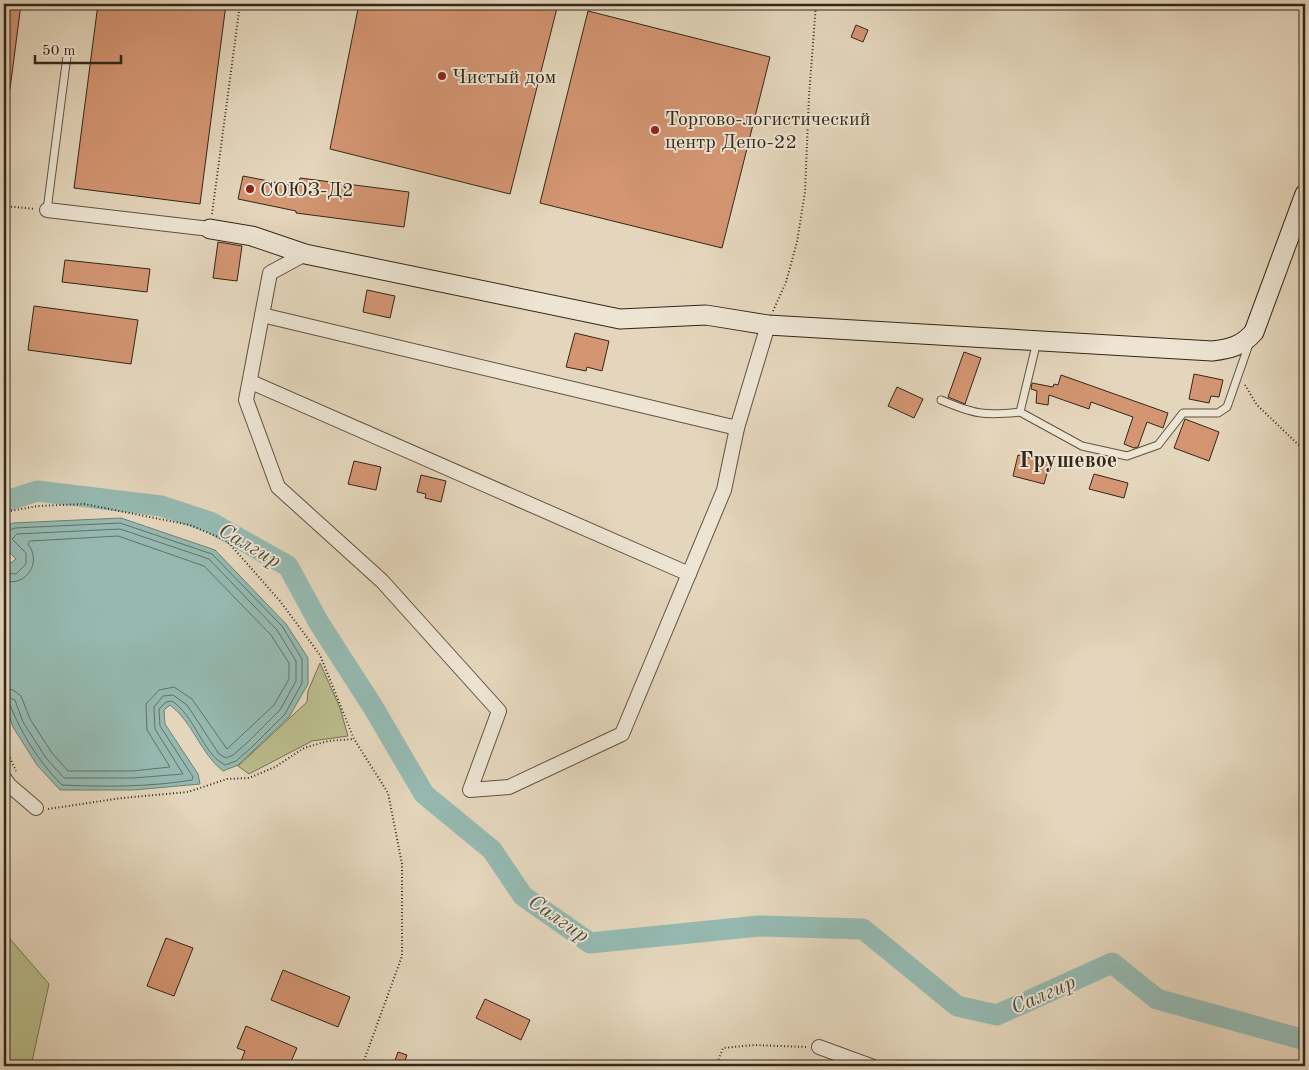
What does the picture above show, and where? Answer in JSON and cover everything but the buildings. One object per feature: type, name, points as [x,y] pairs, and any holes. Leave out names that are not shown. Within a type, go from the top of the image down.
[{"type":"street","points":[[47,210],[210,229],[252,236],[305,254],[620,319],[706,315],[768,325],[1212,351],[1238,346],[1246,341],[1254,332],[1305,194]]},
{"type":"street","points":[[305,254],[270,273],[251,382],[246,400],[278,487],[382,581],[499,712],[470,790],[508,787],[622,734],[724,490],[737,428],[768,325]]},
{"type":"street","points":[[262,315],[737,428]]},
{"type":"street","points":[[251,382],[689,574]]},
{"type":"street","points":[[11,777],[9,785],[36,808]]},
{"type":"street","points":[[819,1047],[871,1066]]},
{"type":"lane","points":[[47,210],[67,56]]},
{"type":"lane","points":[[941,400],[973,414],[993,415],[1020,412],[1082,446],[1127,456],[1158,445],[1183,413],[1218,413],[1227,407],[1238,372],[1254,332]]},
{"type":"lane","points":[[1020,412],[1037,341]]},
{"type":"path","points":[[210,229],[240,4]]},
{"type":"path","points":[[768,325],[786,282],[798,242],[805,192],[809,96],[816,4]]},
{"type":"path","points":[[4,206],[47,210]]},
{"type":"path","points":[[1238,372],[1257,405],[1305,451]]},
{"type":"path","points":[[4,512],[38,506],[84,504],[190,525],[227,541],[280,601],[320,656],[354,739],[388,793],[402,864],[402,956],[362,1066]]},
{"type":"path","points":[[36,808],[52,810],[122,798],[188,792],[227,779],[249,778],[275,767],[304,748],[328,740],[354,739]]},
{"type":"path","points":[[4,744],[11,777]]},
{"type":"path","points":[[716,1066],[723,1048],[754,1045],[819,1047]]},
{"type":"green space","points":[[320,663],[340,708],[348,736],[312,741],[249,774],[238,766],[307,702],[308,691]]},
{"type":"green space","points":[[4,932],[49,984],[31,1066],[4,1066]]},
{"type":"water","points":[[121,518],[215,550],[286,624],[308,658],[308,684],[289,717],[238,765],[223,771],[208,755],[178,712],[170,705],[164,710],[165,724],[198,774],[200,784],[134,790],[60,790],[37,765],[13,727],[4,701],[4,560],[11,563],[16,559],[4,547],[4,528],[13,523]]},
{"type":"waterway","name":"Салгир","points":[[4,502],[37,491],[161,506],[210,522],[288,566],[319,623],[373,707],[424,794],[492,850],[523,896],[590,943],[759,926],[863,929],[957,1006],[997,1015],[1112,963],[1157,999],[1305,1040]]},
{"type":"place","name":"Чистый дом","points":[[442,76]]},
{"type":"place","name":"Торгово-логистический центр Депо-22","points":[[655,130]]},
{"type":"place","name":"СОЮЗ-Д2","points":[[250,189]]},
{"type":"district","name":"Грушевое","points":[[1068,459]]}]
